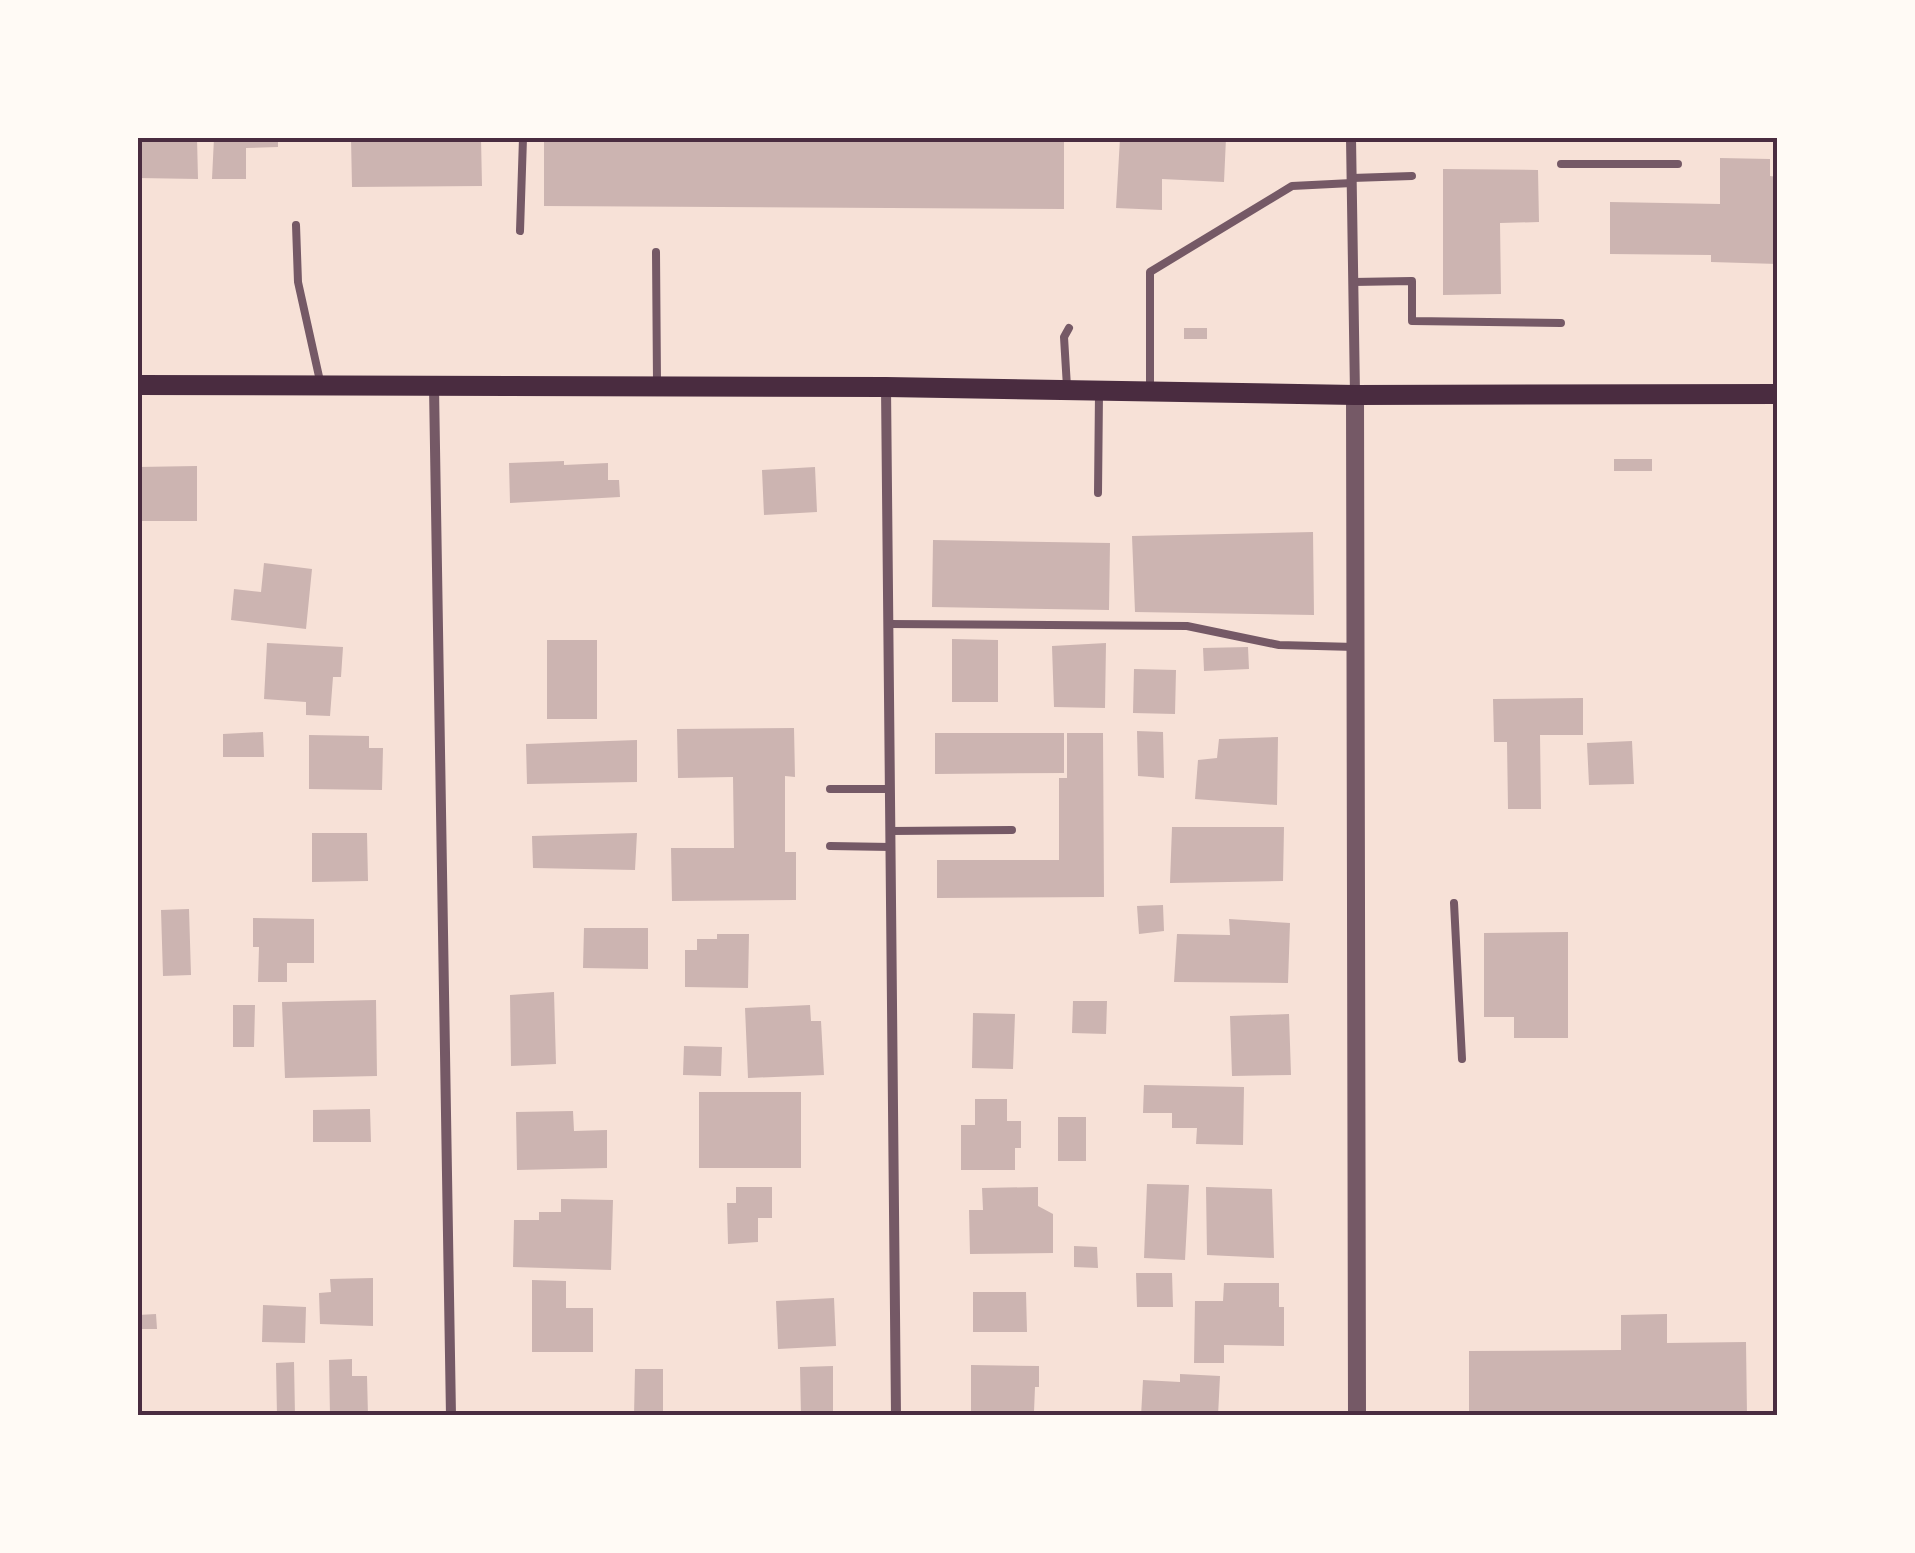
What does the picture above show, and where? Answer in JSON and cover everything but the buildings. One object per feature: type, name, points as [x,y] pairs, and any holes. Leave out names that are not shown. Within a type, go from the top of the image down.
[{"type":"main road","points":[[138,385],[886,387],[1355,395],[1778,394]]},
{"type":"street","points":[[1351,138],[1357,1416]]},
{"type":"street","points":[[434,386],[451,1416]]},
{"type":"street","points":[[886,387],[896,1416]]},
{"type":"lane","points":[[520,230],[523,138]]},
{"type":"lane","points":[[1560,164],[1678,164]]},
{"type":"lane","points":[[1150,392],[1150,272],[1292,186],[1412,176]]},
{"type":"lane","points":[[296,226],[298,282],[322,385]]},
{"type":"lane","points":[[656,252],[657,386]]},
{"type":"lane","points":[[1354,282],[1412,281],[1412,321],[1560,322]]},
{"type":"lane","points":[[1067,390],[1064,337],[1069,328]]},
{"type":"lane","points":[[1098,493],[1099,390]]},
{"type":"lane","points":[[889,624],[1187,626],[1279,645],[1356,648]]},
{"type":"lane","points":[[830,789],[890,789]]},
{"type":"lane","points":[[891,831],[1012,830]]},
{"type":"lane","points":[[830,846],[891,847]]},
{"type":"lane","points":[[1454,903],[1462,1059]]}]
